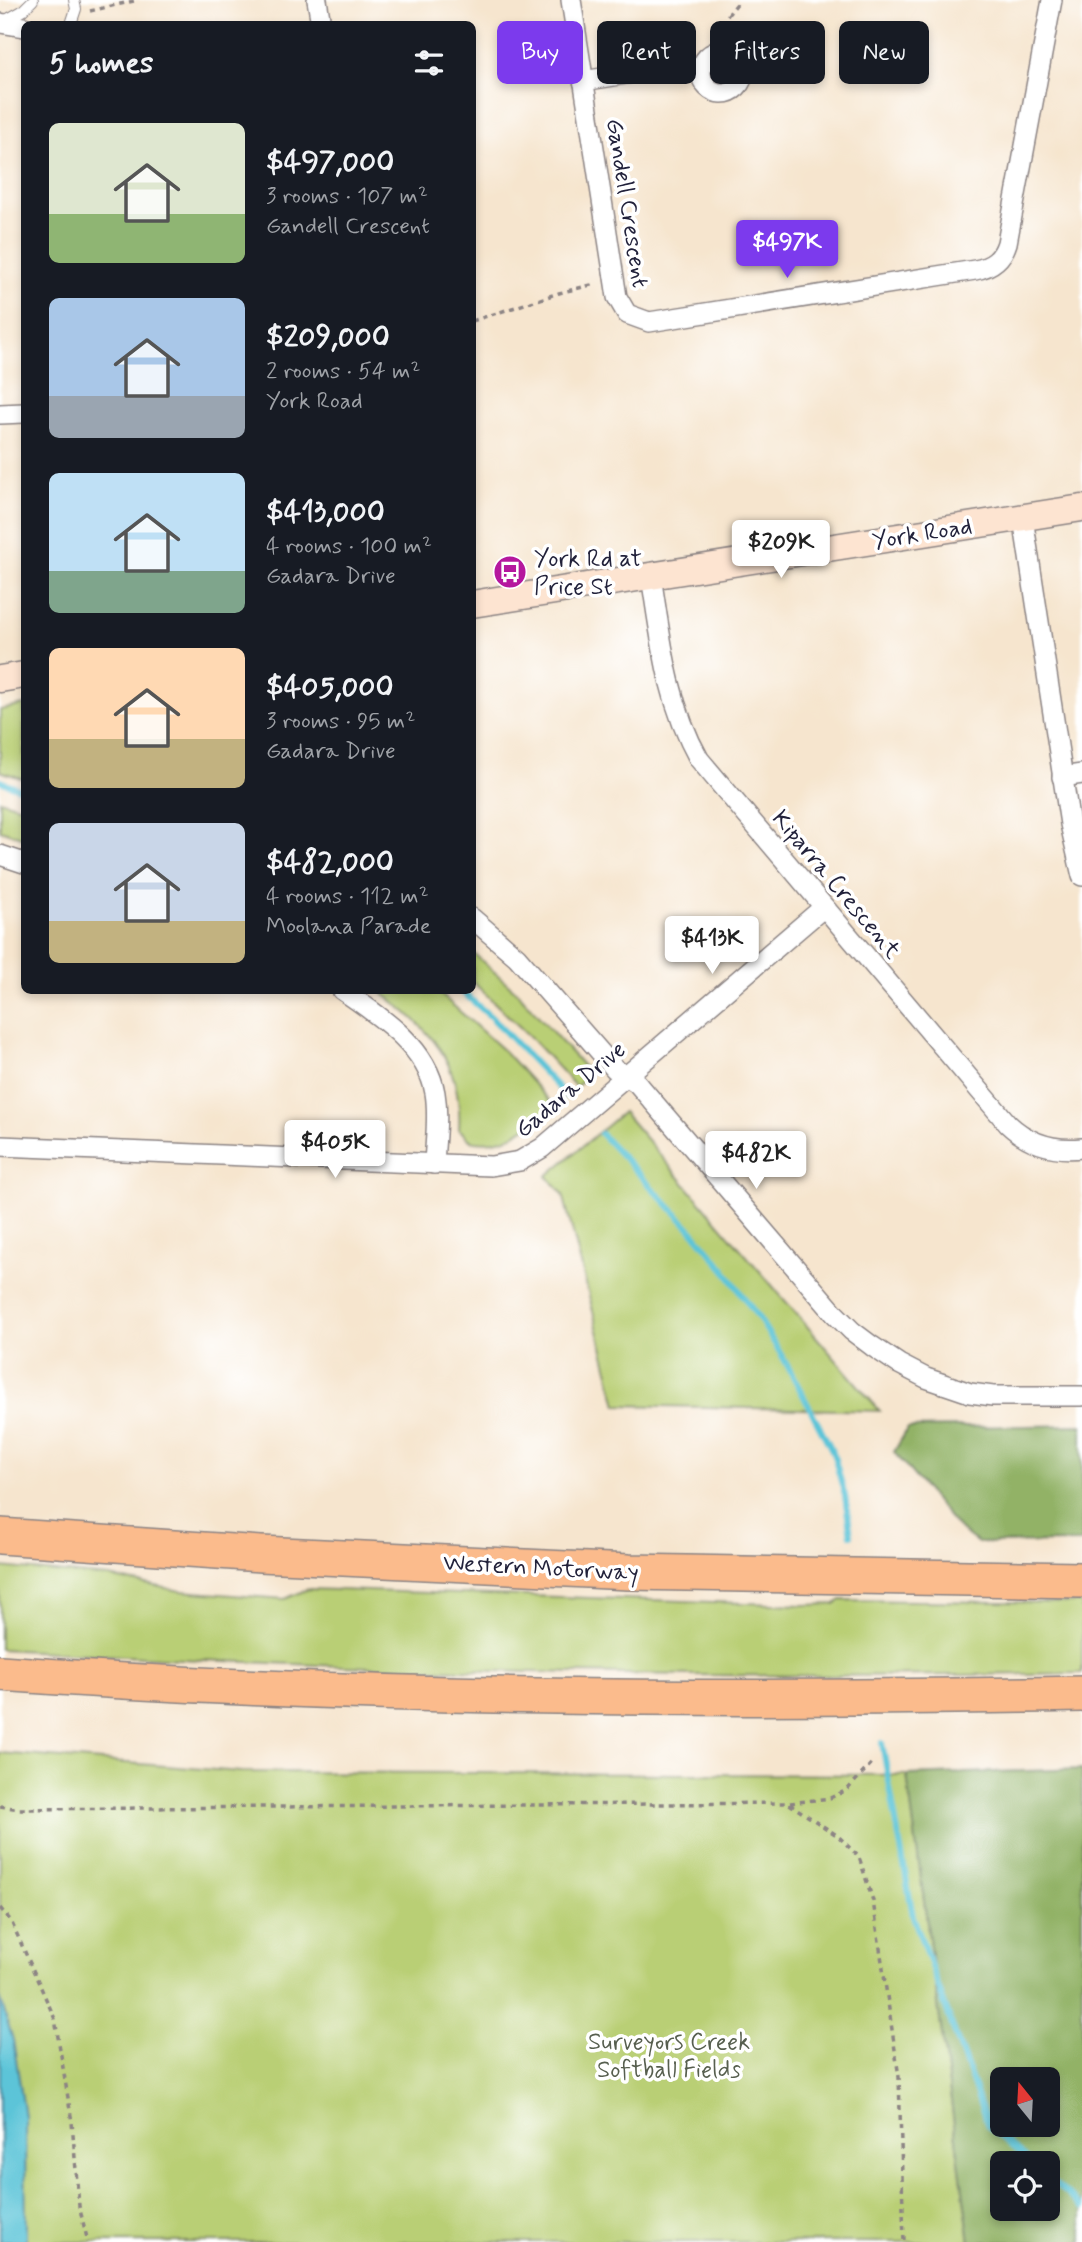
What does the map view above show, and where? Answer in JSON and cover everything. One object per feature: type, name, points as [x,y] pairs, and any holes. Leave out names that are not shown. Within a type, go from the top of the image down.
[{"type":"highway","name":"Western Motorway","points":[[0,1536],[261,1554],[629,1572],[1082,1580]]},
{"type":"highway","points":[[0,1674],[282,1688],[544,1696],[754,1699],[1082,1694]]},
{"type":"street","points":[[317,0],[320,21]]},
{"type":"street","name":"Gandell Crescent","points":[[571,0],[574,21]]},
{"type":"street","name":"Gandell Crescent","points":[[583,80],[617,297],[623,310],[642,320],[657,322],[975,270],[992,264],[1002,255],[1007,243],[1052,0]]},
{"type":"street","points":[[0,23],[21,26]]},
{"type":"street","points":[[583,80],[708,60]]},
{"type":"street","points":[[0,414],[21,413]]},
{"type":"street","name":"York Road","points":[[476,603],[1082,508]]},
{"type":"street","points":[[1023,518],[1072,775],[1074,848],[1082,876]]},
{"type":"street","name":"Kiparra Crescent","points":[[651,576],[668,678],[680,721],[699,759],[1021,1136],[1059,1149],[1082,1148]]},
{"type":"street","points":[[0,679],[21,676]]},
{"type":"street","points":[[0,855],[21,862]]},
{"type":"street","name":"Gadara Drive","points":[[0,1146],[501,1165],[528,1157],[542,1149],[824,907]]},
{"type":"street","points":[[476,921],[517,957],[615,1069],[637,1083],[852,1331],[900,1364],[926,1378],[970,1393],[993,1396],[1082,1396]]},
{"type":"street","points":[[347,994],[401,1036],[426,1067],[436,1097],[434,1164]]},
{"type":"lane","points":[[0,23],[22,11],[33,0]]},
{"type":"lane","points":[[73,20],[74,0]]},
{"type":"path","points":[[73,20],[138,0]]},
{"type":"path","points":[[708,60],[727,16],[740,0]]},
{"type":"path","points":[[476,320],[559,293],[614,280]]},
{"type":"path","points":[[0,1806],[19,1809],[788,1803],[830,1798],[847,1790],[871,1764]]},
{"type":"path","points":[[788,1803],[838,1836],[859,1857],[873,1901],[900,2077],[904,2242]]},
{"type":"path","points":[[0,1908],[11,1921],[55,2019],[72,2122],[79,2206],[88,2242]]},
{"type":"green space","points":[[21,706],[21,778],[0,771],[0,710]]},
{"type":"green space","points":[[0,800],[21,807],[21,837],[0,830]]},
{"type":"green space","points":[[476,956],[518,993],[590,1074],[576,1087],[476,985]]},
{"type":"green space","points":[[384,994],[440,994],[505,1052],[553,1105],[515,1134],[494,1141],[470,1140],[459,1129],[459,1105],[449,1066],[440,1049],[414,1019]]},
{"type":"green space","points":[[623,1112],[880,1411],[617,1405],[563,1194],[547,1176]]},
{"type":"green space","points":[[1082,1425],[1082,1542],[978,1543],[957,1527],[894,1452],[908,1428]]},
{"type":"green space","points":[[0,1567],[109,1577],[181,1591],[285,1599],[308,1589],[803,1605],[835,1604],[841,1600],[1082,1603],[1082,1673],[676,1675],[270,1663],[0,1649]]},
{"type":"green space","name":"Surveyors Creek Softball Fields","points":[[0,1753],[241,1772],[907,1775],[970,2242],[0,2242]]},
{"type":"green space","points":[[1082,1769],[1082,2242],[970,2242],[907,1775]]},
{"type":"water","points":[[0,1997],[13,2040],[25,2116],[26,2242],[0,2242]]},
{"type":"waterway","points":[[0,781],[21,789]]},
{"type":"waterway","points":[[465,994],[491,1017],[567,1097]]},
{"type":"waterway","points":[[601,1134],[692,1230],[760,1320],[833,1452],[845,1496],[851,1535]]},
{"type":"waterway","points":[[882,1743],[913,1916],[988,2126],[1017,2151]]},
{"type":"waterway","points":[[1060,2188],[1082,2207]]},
{"type":"place","name":"York Rd at Price St","points":[[510,572]]}]
